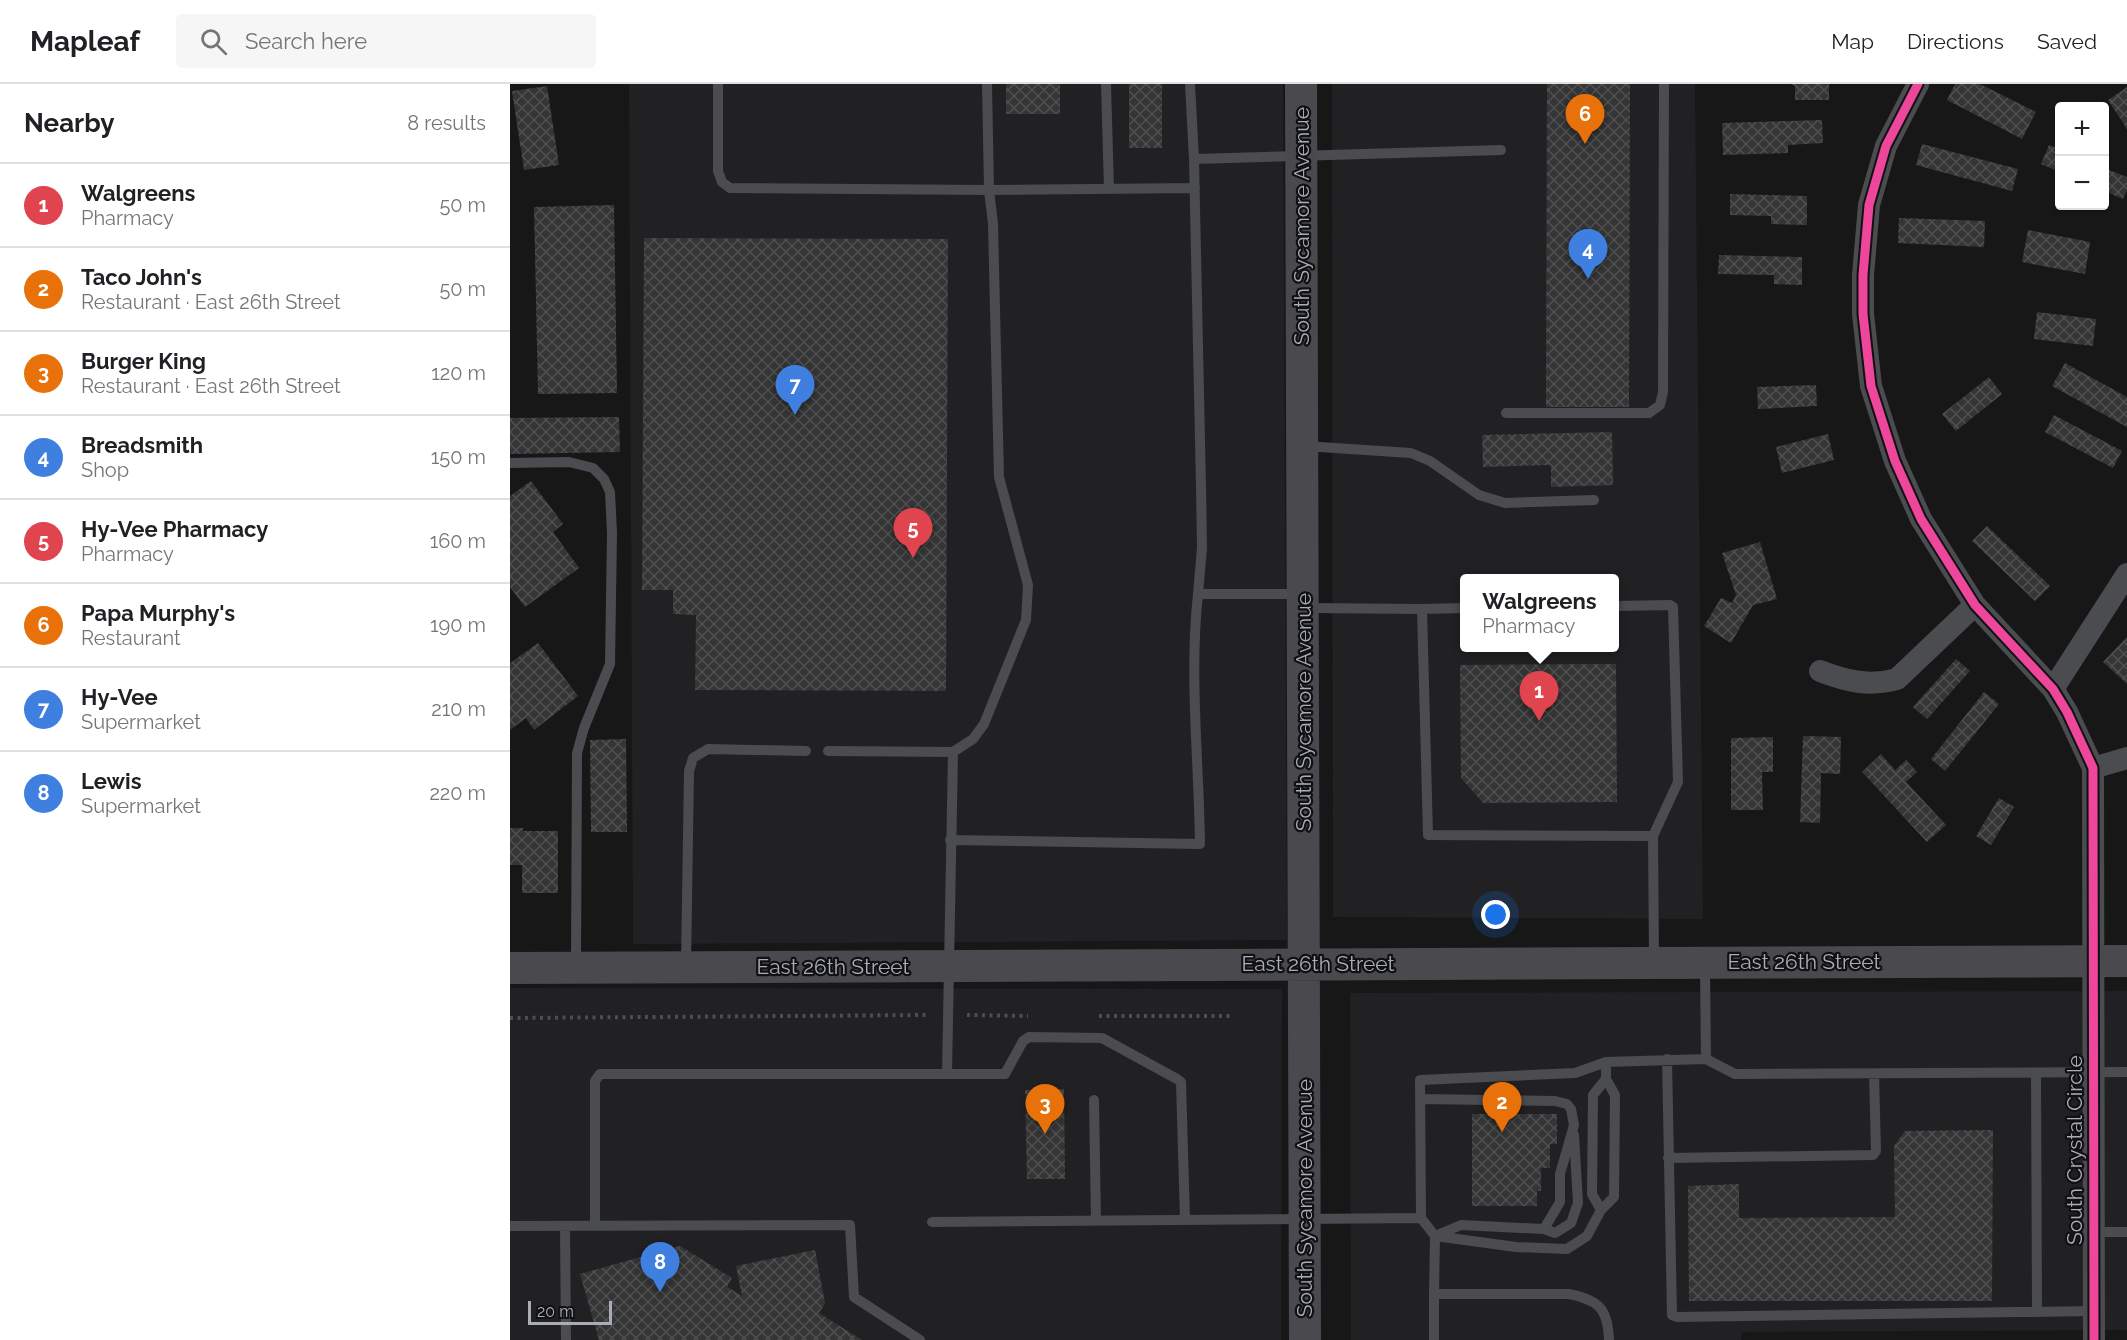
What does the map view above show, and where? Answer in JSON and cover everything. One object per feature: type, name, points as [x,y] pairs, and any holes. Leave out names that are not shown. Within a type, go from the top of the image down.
[{"type":"main road","name":"South Sycamore Avenue","points":[[1302,84],[1306,964],[1305,1340]]},
{"type":"main road","name":"East 26th Street","points":[[510,968],[2127,961]]},
{"type":"street","points":[[1918,84],[1886,146],[1869,205],[1863,274],[1866,351],[1871,386],[1895,461],[1921,519],[1975,605],[2053,689],[2067,712],[2093,768],[2127,758]]},
{"type":"street","points":[[2053,689],[2127,574]]},
{"type":"street","points":[[1820,671],[1848,682],[1884,683],[1897,679],[1975,605]]},
{"type":"street","name":"South Crystal Circle","points":[[2093,768],[2094,1340]]},
{"type":"lane","points":[[718,84],[718,171],[722,182],[730,188],[990,190],[1194,188]]},
{"type":"lane","points":[[828,751],[953,752],[973,739],[984,724],[1026,620],[1028,585],[999,477],[987,84]]},
{"type":"lane","points":[[1106,84],[1109,189]]},
{"type":"lane","points":[[950,840],[1200,844],[1195,620],[1202,548],[1194,159],[1190,84]]},
{"type":"lane","points":[[1506,413],[1649,413],[1660,405],[1663,393],[1664,84]]},
{"type":"lane","points":[[1194,159],[1501,150]]},
{"type":"lane","points":[[1303,446],[1411,453],[1430,461],[1479,495],[1505,502],[1594,500]]},
{"type":"lane","points":[[510,464],[569,462],[593,468],[604,479],[610,492],[612,632],[610,664],[584,728],[577,753],[576,968]]},
{"type":"lane","points":[[1198,594],[1422,609],[1460,609]]},
{"type":"lane","points":[[1619,606],[1670,605],[1674,607],[1678,782],[1653,836],[1654,963]]},
{"type":"lane","points":[[1422,609],[1428,835],[1653,836]]},
{"type":"lane","points":[[686,968],[689,771],[693,758],[708,749],[806,751]]},
{"type":"lane","points":[[947,1074],[953,752]]},
{"type":"lane","points":[[1705,963],[1706,1059]]},
{"type":"lane","points":[[595,1226],[595,1080],[600,1074],[1005,1074],[1023,1041],[1029,1037],[1092,1038],[1108,1041],[1181,1082],[1185,1220]]},
{"type":"lane","points":[[1434,1340],[1435,1236],[1421,1218],[1420,1080],[1575,1073],[1606,1062],[1667,1059],[1706,1059],[1735,1074],[2127,1072]]},
{"type":"lane","points":[[1667,1059],[1670,1309],[1672,1315],[1677,1317],[2094,1311]]},
{"type":"lane","points":[[1435,1236],[1516,1247],[1568,1250],[1587,1236],[1601,1210],[1614,1197],[1615,1095],[1606,1079],[1606,1062]]},
{"type":"lane","points":[[2036,1073],[2037,1312]]},
{"type":"lane","points":[[1668,1158],[1873,1155],[1876,1151],[1874,1074]]},
{"type":"lane","points":[[1601,1210],[1592,1194],[1593,1095],[1606,1079]]},
{"type":"lane","points":[[1420,1099],[1555,1101],[1567,1104],[1571,1109],[1574,1125],[1578,1203],[1571,1222],[1555,1233],[1544,1229],[1461,1225],[1435,1236]]},
{"type":"lane","points":[[1094,1100],[1096,1221]]},
{"type":"lane","points":[[1544,1229],[1560,1202],[1560,1174],[1574,1125]]},
{"type":"lane","points":[[932,1222],[1421,1218]]},
{"type":"lane","points":[[510,1226],[850,1225],[854,1297],[920,1340]]},
{"type":"lane","points":[[565,1226],[566,1340]]},
{"type":"lane","points":[[2093,1232],[2127,1232]]},
{"type":"lane","points":[[1434,1294],[1569,1294],[1583,1297],[1605,1312],[1609,1322],[1609,1340]]},
{"type":"path","points":[[510,1018],[1036,1016]]},
{"type":"path","points":[[1094,1016],[1232,1016]]},
{"type":"shaded area","points":[[629,84],[1283,84],[1287,940],[633,944]]},
{"type":"shaded area","points":[[1332,84],[1695,84],[1703,919],[1333,917]]},
{"type":"shaded area","points":[[510,988],[1282,989],[1281,1340],[510,1340]]},
{"type":"shaded area","points":[[2127,991],[2127,1330],[1742,1332],[1741,1340],[1351,1340],[1350,993]]},
{"type":"building","points":[[1006,84],[1060,84],[1060,114],[1006,114]]},
{"type":"building","points":[[1129,84],[1162,84],[1162,148],[1129,148]]},
{"type":"building","points":[[1547,84],[1630,84],[1629,407],[1546,407]]},
{"type":"building","points":[[1791,84],[1829,84],[1829,100],[1795,100],[1795,86]]},
{"type":"building","points":[[1955,84],[1980,84],[2036,112],[2022,139],[1947,100]]},
{"type":"building","points":[[547,86],[559,165],[524,170],[512,91]]},
{"type":"building","points":[[2127,87],[2127,129],[2108,100]]},
{"type":"building","points":[[1822,120],[1823,143],[1788,145],[1788,153],[1723,155],[1722,123]]},
{"type":"building","points":[[1922,144],[2018,169],[2012,191],[1916,165]]},
{"type":"building","points":[[2049,145],[2055,147],[2055,170],[2041,164]]},
{"type":"building","points":[[2109,170],[2127,177],[2127,190],[2123,199],[2109,193]]},
{"type":"building","points":[[1730,194],[1807,196],[1807,225],[1771,224],[1771,216],[1730,215]]},
{"type":"building","points":[[614,205],[617,393],[538,394],[534,207]]},
{"type":"building","points":[[1899,218],[1985,221],[1984,247],[1898,243]]},
{"type":"building","points":[[2028,230],[2090,242],[2085,274],[2022,262]]},
{"type":"building","points":[[644,238],[948,239],[946,691],[695,690],[696,615],[673,614],[673,590],[642,590]]},
{"type":"building","points":[[1719,255],[1802,257],[1802,285],[1774,284],[1774,275],[1718,274]]},
{"type":"building","points":[[2037,312],[2096,319],[2093,346],[2034,339]]},
{"type":"building","points":[[2065,363],[2127,397],[2127,427],[2052,386]]},
{"type":"building","points":[[1989,377],[2002,394],[1956,431],[1942,414]]},
{"type":"building","points":[[1816,385],[1817,406],[1758,409],[1757,387]]},
{"type":"building","points":[[2054,415],[2122,451],[2113,468],[2045,432]]},
{"type":"building","points":[[619,417],[620,452],[510,454],[510,418]]},
{"type":"building","points":[[1612,432],[1613,485],[1551,487],[1551,465],[1483,467],[1482,435]]},
{"type":"building","points":[[1828,434],[1834,460],[1782,473],[1776,447]]},
{"type":"building","points":[[531,481],[563,524],[553,532],[579,568],[525,607],[510,587],[510,496]]},
{"type":"building","points":[[1987,526],[2050,586],[2035,601],[1972,541]]},
{"type":"building","points":[[1760,542],[1777,599],[1753,605],[1731,643],[1704,626],[1721,598],[1732,603],[1736,595],[1722,553]]},
{"type":"building","points":[[2127,637],[2127,684],[2103,662]]},
{"type":"building","points":[[538,643],[578,696],[534,730],[526,718],[510,730],[510,663]]},
{"type":"building","points":[[1956,659],[1970,671],[1927,719],[1913,707]]},
{"type":"building","points":[[1616,664],[1617,802],[1483,803],[1461,778],[1460,665]]},
{"type":"building","points":[[1984,692],[1999,704],[1945,771],[1931,759]]},
{"type":"building","points":[[1803,736],[1841,737],[1840,774],[1821,773],[1820,823],[1800,822]]},
{"type":"building","points":[[1773,737],[1773,772],[1762,772],[1763,810],[1731,810],[1731,738]]},
{"type":"building","points":[[626,739],[627,832],[591,832],[590,740]]},
{"type":"building","points":[[1881,754],[1895,770],[1906,760],[1917,772],[1906,782],[1946,825],[1927,842],[1862,772]]},
{"type":"building","points":[[1999,798],[2014,807],[1991,845],[1976,836]]},
{"type":"building","points":[[510,828],[523,828],[523,831],[558,831],[558,893],[522,893],[522,865],[510,865]]},
{"type":"building","points":[[1064,1089],[1065,1179],[1027,1179],[1025,1090]]},
{"type":"building","points":[[1472,1114],[1557,1114],[1557,1144],[1550,1144],[1550,1168],[1541,1168],[1541,1191],[1537,1191],[1537,1206],[1472,1206]]},
{"type":"building","points":[[1993,1130],[1992,1301],[1689,1301],[1688,1186],[1739,1184],[1739,1218],[1895,1217],[1894,1146],[1905,1131]]},
{"type":"building","points":[[680,1246],[732,1278],[727,1287],[742,1296],[736,1266],[815,1250],[825,1303],[819,1313],[862,1340],[599,1340],[580,1274]]},
{"type":"cycle path","points":[[1918,84],[1886,146],[1869,205],[1863,275],[1863,314],[1871,386],[1895,461],[1921,519],[1975,605],[2053,689],[2067,712],[2093,768],[2094,1340]]},
{"type":"place","name":"Papa Murphy's","points":[[1585,144]]},
{"type":"place","name":"Breadsmith","points":[[1588,279]]},
{"type":"place","name":"Hy-Vee","points":[[795,415]]},
{"type":"place","name":"Hy-Vee Pharmacy","points":[[913,558]]},
{"type":"place","name":"Walgreens","points":[[1539,721]]},
{"type":"place","name":"Taco John's","points":[[1502,1132]]},
{"type":"place","name":"Burger King","points":[[1045,1134]]},
{"type":"place","name":"Lewis","points":[[660,1292]]}]
